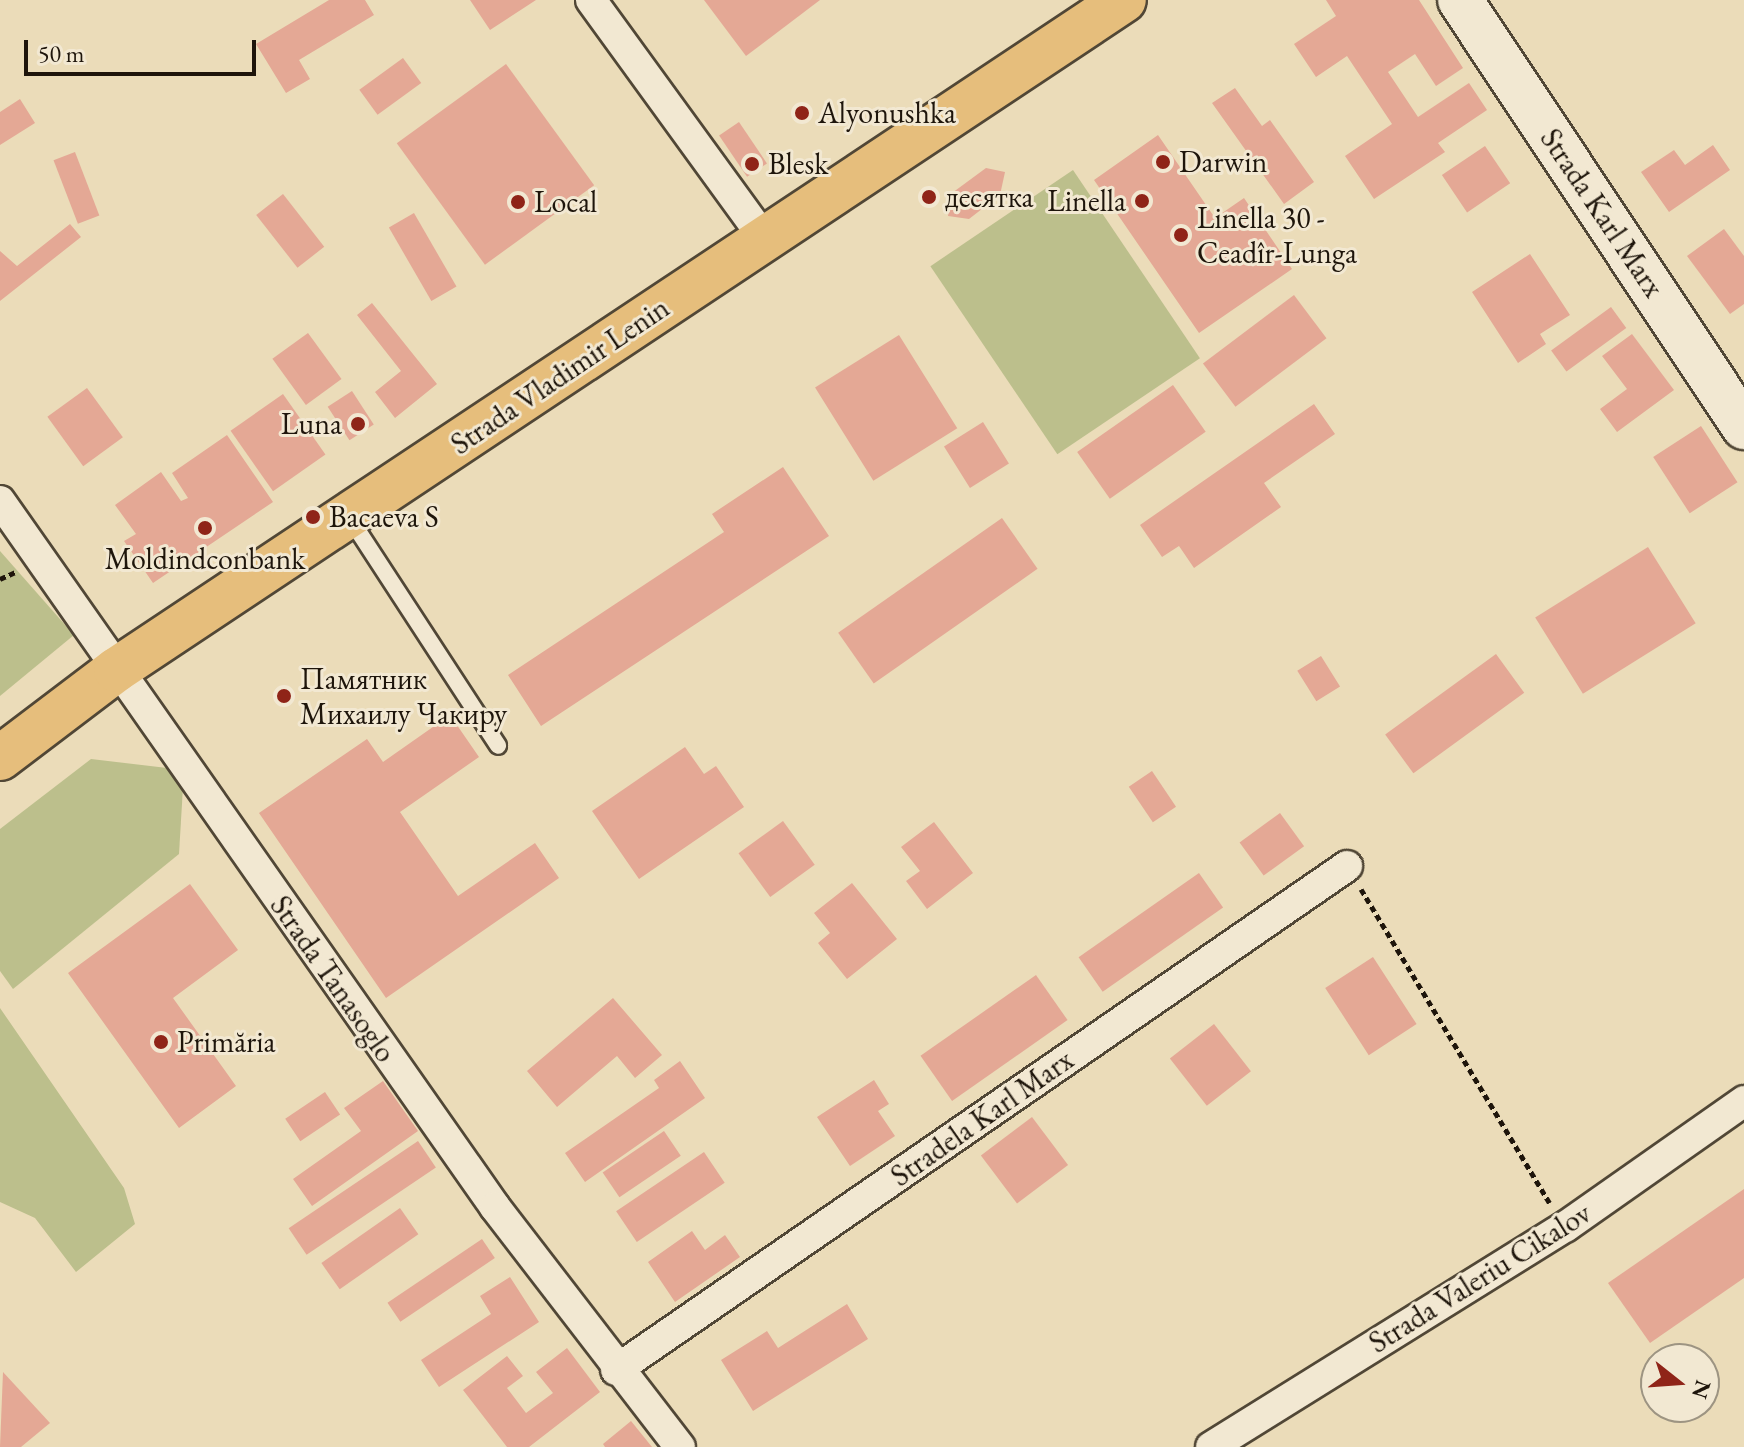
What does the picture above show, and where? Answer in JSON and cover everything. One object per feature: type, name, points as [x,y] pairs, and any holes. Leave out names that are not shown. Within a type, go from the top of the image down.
[{"type":"main road","name":"Strada Vladimir Lenin","points":[[0,758],[116,670],[1124,0]]},
{"type":"street","points":[[591,0],[764,238]]},
{"type":"street","name":"Strada Karl Marx","points":[[1460,0],[1744,427]]},
{"type":"street","name":"Strada Tanasoglo","points":[[0,501],[495,1207],[616,1370],[680,1447]]},
{"type":"street","name":"Stradela Karl Marx","points":[[616,1370],[1347,866]]},
{"type":"street","name":"Strada Valeriu Cikalov","points":[[1211,1447],[1565,1227],[1744,1101]]},
{"type":"lane","points":[[349,517],[498,746]]},
{"type":"path","points":[[1347,866],[1565,1227]]},
{"type":"green space","points":[[1073,170],[1200,358],[1057,454],[930,266]]},
{"type":"green space","points":[[0,551],[74,635],[0,696]]},
{"type":"green space","points":[[91,759],[184,770],[179,854],[13,989],[0,971],[0,829]]},
{"type":"green space","points":[[0,1008],[124,1188],[135,1224],[76,1272],[35,1218],[0,1202]]},
{"type":"building","points":[[329,0],[365,0],[374,15],[299,60],[310,79],[286,93],[256,44]]},
{"type":"building","points":[[470,0],[536,0],[490,30]]},
{"type":"building","points":[[704,0],[820,0],[746,56]]},
{"type":"building","points":[[1326,0],[1419,0],[1463,68],[1436,86],[1415,54],[1388,72],[1418,117],[1469,83],[1487,110],[1438,143],[1445,152],[1374,199],[1345,156],[1392,124],[1347,56],[1316,77],[1294,44],[1336,16]]},
{"type":"building","points":[[403,58],[421,83],[378,115],[359,90]]},
{"type":"building","points":[[506,64],[594,185],[485,265],[397,143]]},
{"type":"building","points":[[1235,88],[1262,126],[1270,120],[1314,182],[1284,204],[1212,103]]},
{"type":"building","points":[[20,99],[35,123],[0,145],[0,112]]},
{"type":"building","points":[[739,122],[767,163],[747,177],[719,135]]},
{"type":"building","points":[[1158,135],[1215,218],[1244,198],[1292,269],[1199,333],[1094,180]]},
{"type":"building","points":[[1713,145],[1730,170],[1669,212],[1641,172],[1674,150],[1685,165]]},
{"type":"building","points":[[1485,146],[1510,183],[1467,212],[1442,175]]},
{"type":"building","points":[[75,152],[99,215],[78,224],[54,160]]},
{"type":"building","points":[[986,168],[1005,172],[1000,195],[969,219],[948,216],[952,193]]},
{"type":"building","points":[[283,194],[324,247],[297,268],[256,215]]},
{"type":"building","points":[[414,213],[456,287],[431,301],[389,228]]},
{"type":"building","points":[[70,224],[81,237],[0,301],[0,251],[17,266]]},
{"type":"building","points":[[1724,229],[1744,256],[1744,304],[1730,314],[1687,256]]},
{"type":"building","points":[[1530,254],[1570,315],[1540,334],[1546,344],[1518,363],[1472,292]]},
{"type":"building","points":[[1294,295],[1326,338],[1235,407],[1203,364]]},
{"type":"building","points":[[372,303],[437,384],[395,418],[375,392],[401,371],[357,315]]},
{"type":"building","points":[[1611,307],[1626,328],[1566,372],[1551,350]]},
{"type":"building","points":[[308,333],[342,379],[306,405],[272,359]]},
{"type":"building","points":[[1632,334],[1674,390],[1617,432],[1600,409],[1627,389],[1602,356]]},
{"type":"building","points":[[899,335],[957,428],[873,481],[815,387]]},
{"type":"building","points":[[1173,385],[1206,432],[1110,499],[1077,452]]},
{"type":"building","points":[[87,388],[123,437],[83,466],[47,417]]},
{"type":"building","points":[[352,391],[374,425],[349,440],[328,407]]},
{"type":"building","points":[[283,394],[325,455],[273,491],[231,431]]},
{"type":"building","points":[[1314,404],[1335,434],[1264,483],[1281,507],[1194,568],[1179,546],[1162,557],[1140,525]]},
{"type":"building","points":[[983,422],[1009,464],[970,488],[944,446]]},
{"type":"building","points":[[1701,426],[1737,482],[1690,513],[1653,457]]},
{"type":"building","points":[[227,435],[273,502],[153,583],[124,541],[136,534],[115,505],[161,472],[181,501],[188,498],[172,473]]},
{"type":"building","points":[[783,467],[829,536],[541,726],[508,675],[724,532],[712,514]]},
{"type":"building","points":[[1002,518],[1038,569],[874,684],[838,633]]},
{"type":"building","points":[[1648,547],[1696,623],[1583,694],[1535,617]]},
{"type":"building","points":[[1496,654],[1524,693],[1413,773],[1385,735]]},
{"type":"building","points":[[1321,656],[1340,687],[1316,701],[1297,671]]},
{"type":"building","points":[[450,715],[479,757],[400,812],[458,896],[535,843],[559,878],[386,998],[259,813],[367,739],[383,762]]},
{"type":"building","points":[[685,747],[704,774],[716,766],[744,807],[639,879],[592,811]]},
{"type":"building","points":[[1152,771],[1176,807],[1153,822],[1129,787]]},
{"type":"building","points":[[1280,813],[1304,846],[1264,876],[1240,842]]},
{"type":"building","points":[[783,821],[815,865],[770,897],[739,853]]},
{"type":"building","points":[[934,822],[973,873],[927,909],[906,881],[920,871],[901,847]]},
{"type":"building","points":[[1199,873],[1223,907],[1103,992],[1079,957]]},
{"type":"building","points":[[852,883],[897,939],[847,979],[818,943],[830,933],[814,913]]},
{"type":"building","name":"Primăria","points":[[190,884],[238,950],[173,998],[236,1086],[179,1128],[68,973]]},
{"type":"building","points":[[1373,957],[1417,1024],[1369,1055],[1325,988]]},
{"type":"building","points":[[1036,975],[1068,1020],[952,1101],[920,1056]]},
{"type":"building","points":[[613,998],[662,1055],[635,1078],[617,1056],[557,1107],[527,1071]]},
{"type":"building","points":[[1214,1024],[1251,1071],[1207,1106],[1170,1058]]},
{"type":"building","points":[[680,1061],[705,1098],[585,1182],[565,1153],[659,1088],[654,1080]]},
{"type":"building","points":[[874,1080],[889,1104],[878,1111],[895,1136],[850,1166],[817,1117]]},
{"type":"building","points":[[383,1081],[418,1131],[312,1206],[293,1179],[361,1131],[344,1108]]},
{"type":"building","points":[[325,1092],[340,1114],[300,1141],[285,1119]]},
{"type":"building","points":[[1032,1117],[1068,1165],[1017,1203],[981,1156]]},
{"type":"building","points":[[664,1131],[681,1156],[619,1197],[603,1172]]},
{"type":"building","points":[[418,1141],[436,1168],[307,1255],[289,1228]]},
{"type":"building","points":[[704,1152],[725,1183],[637,1242],[616,1211]]},
{"type":"building","points":[[1744,1189],[1744,1278],[1650,1343],[1608,1283]]},
{"type":"building","points":[[400,1208],[418,1234],[340,1289],[321,1263]]},
{"type":"building","points":[[692,1231],[705,1250],[725,1235],[740,1257],[675,1302],[648,1262]]},
{"type":"building","points":[[482,1239],[495,1258],[400,1322],[387,1303]]},
{"type":"building","points":[[510,1277],[539,1322],[439,1387],[421,1360],[491,1314],[480,1296]]},
{"type":"building","points":[[847,1304],[868,1339],[753,1411],[721,1360],[767,1331],[778,1348]]},
{"type":"building","points":[[567,1348],[600,1392],[529,1447],[507,1447],[463,1390],[507,1356],[523,1376],[507,1388],[526,1413],[553,1393],[536,1372]]},
{"type":"building","points":[[3,1372],[50,1423],[21,1447],[0,1447]]},
{"type":"building","points":[[631,1421],[652,1447],[605,1447],[603,1444]]},
{"type":"place","name":"Alyonushka","points":[[802,113]]},
{"type":"place","name":"Darwin","points":[[1163,162]]},
{"type":"place","name":"Blesk","points":[[752,164]]},
{"type":"place","name":"десятка","points":[[929,197]]},
{"type":"place","name":"Linella","points":[[1142,201]]},
{"type":"place","name":"Local","points":[[518,202]]},
{"type":"place","name":"Linella 30 - Ceadîr-Lunga","points":[[1181,235]]},
{"type":"place","name":"Luna","points":[[358,424]]},
{"type":"place","name":"Bacaeva S","points":[[313,517]]},
{"type":"place","name":"Moldindconbank","points":[[205,528]]},
{"type":"place","name":"Памятник Михаилу Чакиру","points":[[284,696]]},
{"type":"place","name":"Primăria","points":[[161,1042]]}]
